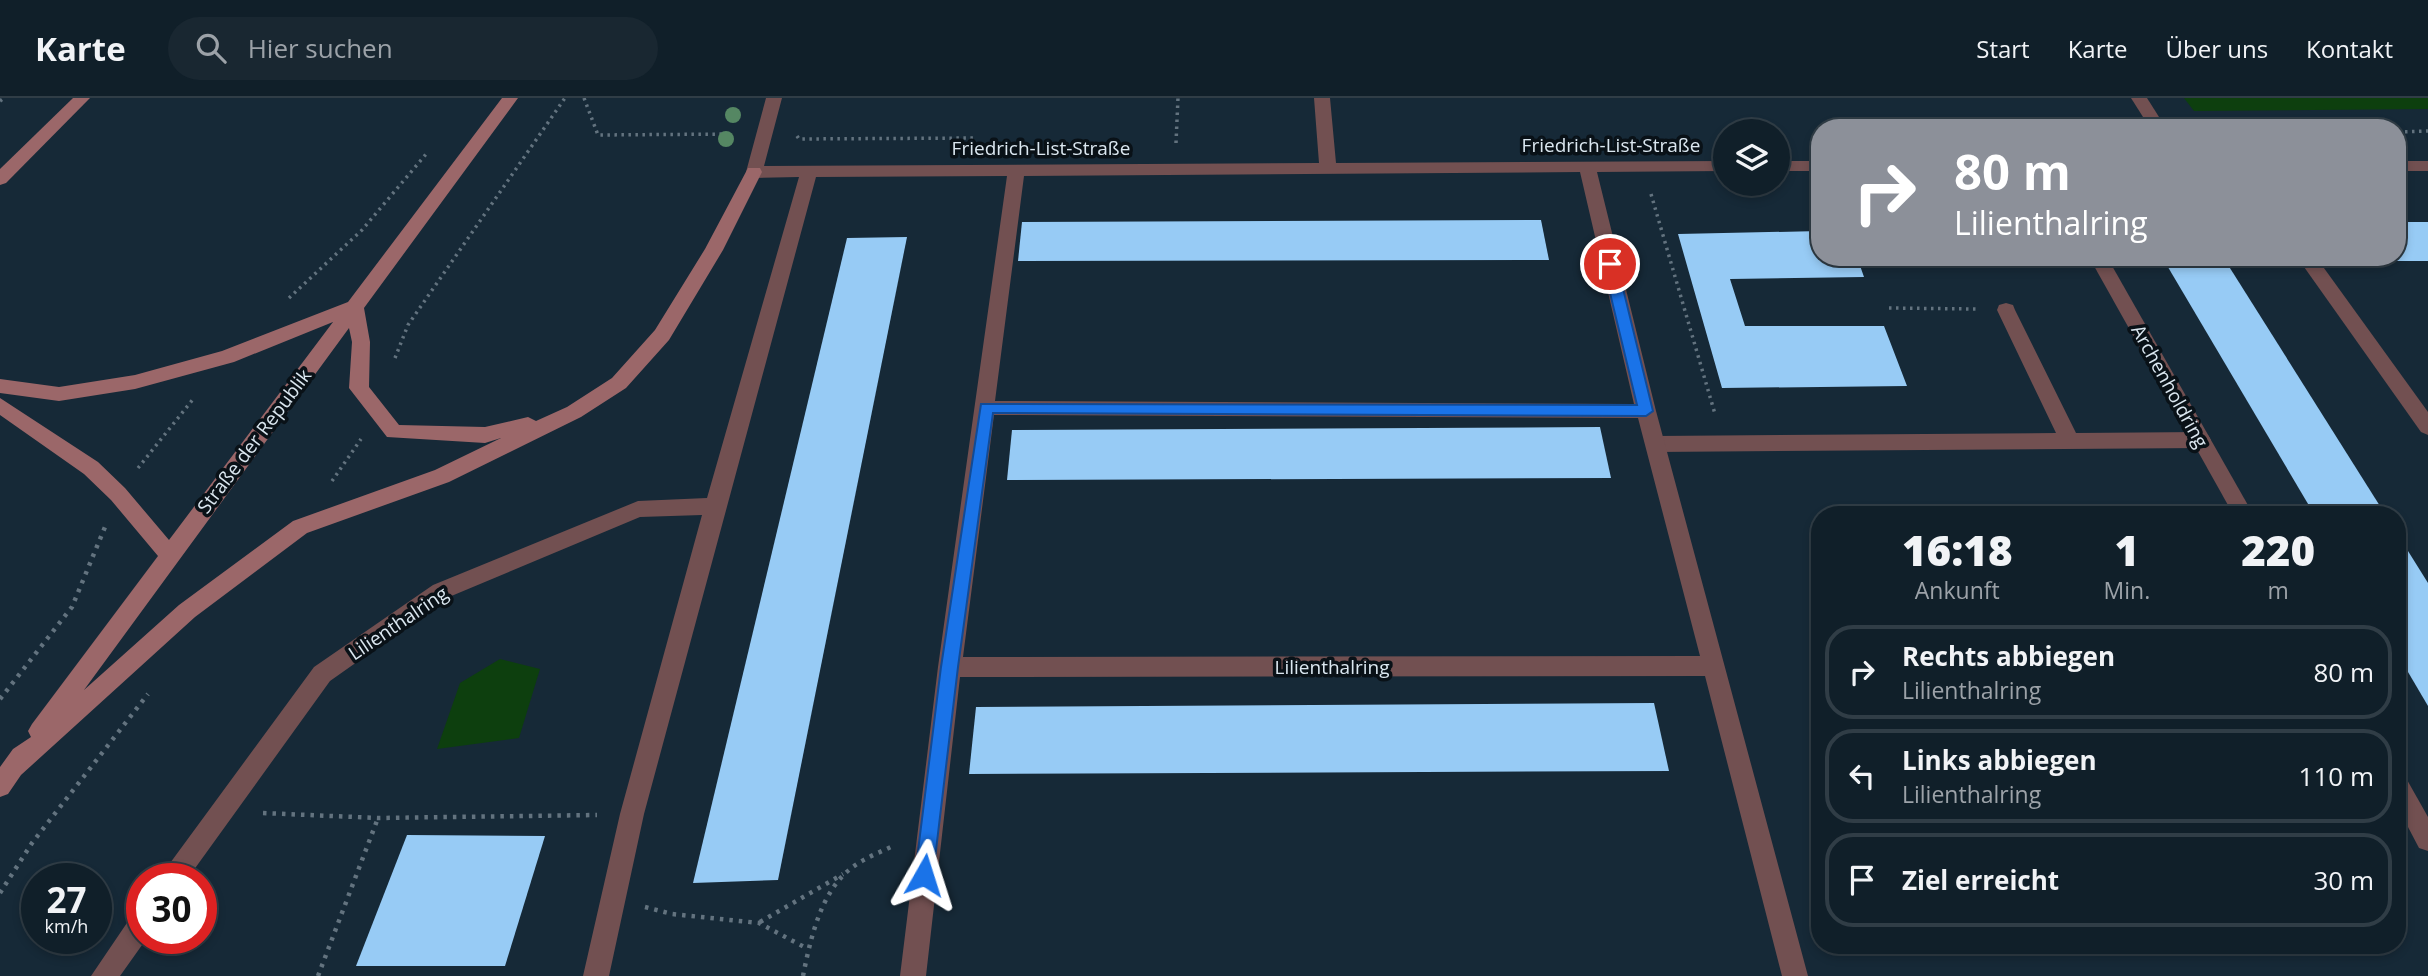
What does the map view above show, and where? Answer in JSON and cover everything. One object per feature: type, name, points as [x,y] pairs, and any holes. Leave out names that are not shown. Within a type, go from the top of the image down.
[{"type":"main road","points":[[0,179],[82,98]]},
{"type":"main road","name":"Straße der Republik","points":[[7,777],[510,98]]},
{"type":"main road","points":[[7,777],[187,611],[300,527],[442,476],[574,412],[618,383],[662,334],[714,250],[754,172]]},
{"type":"main road","points":[[0,386],[59,394],[135,382],[227,357],[355,306],[361,342],[359,388],[394,432],[485,435],[574,412]]},
{"type":"main road","points":[[0,405],[91,468],[118,494],[169,555]]},
{"type":"street","points":[[754,172],[774,98]]},
{"type":"street","points":[[1322,98],[1328,167]]},
{"type":"street","points":[[2139,98],[2152,119]]},
{"type":"street","points":[[1587,166],[1646,411],[1795,976]]},
{"type":"street","name":"Friedrich-List-Straße","points":[[754,172],[1713,166]]},
{"type":"street","points":[[1790,166],[1811,166]]},
{"type":"street","points":[[2406,166],[2428,166]]},
{"type":"street","points":[[596,976],[632,814],[810,170]]},
{"type":"street","points":[[913,976],[949,667],[1016,170]]},
{"type":"street","name":"Archenholdring","points":[[2103,266],[2238,506]]},
{"type":"street","points":[[2313,266],[2419,402],[2428,427]]},
{"type":"street","points":[[2006,310],[2070,441]]},
{"type":"street","points":[[986,408],[1646,411]]},
{"type":"street","points":[[1656,444],[2201,440]]},
{"type":"street","name":"Lilienthalring","points":[[185,863],[322,674],[441,591],[638,509],[715,506]]},
{"type":"street","name":"Lilienthalring","points":[[949,667],[1714,666]]},
{"type":"street","points":[[2406,800],[2428,839]]},
{"type":"street","points":[[104,976],[126,945]]},
{"type":"path","points":[[584,98],[598,135],[763,134]]},
{"type":"path","points":[[1175,168],[1178,98]]},
{"type":"path","points":[[2406,132],[2428,131]]},
{"type":"path","points":[[794,132],[799,139],[981,138]]},
{"type":"path","points":[[1643,166],[1723,443]]},
{"type":"path","points":[[1889,309],[2006,310]]},
{"type":"path","points":[[222,811],[378,818],[632,814]]},
{"type":"path","points":[[318,976],[378,818]]},
{"type":"path","points":[[759,923],[929,824]]},
{"type":"path","points":[[803,976],[808,949],[826,905],[845,873]]},
{"type":"path","points":[[614,898],[672,914],[759,923],[808,949]]},
{"type":"green space","points":[[2184,98],[2428,98],[2428,109],[2194,111]]},
{"type":"green space","points":[[500,659],[540,669],[519,738],[437,749],[460,683]]},
{"type":"building","points":[[1541,220],[1549,260],[1018,261],[1022,222]]},
{"type":"building","points":[[2406,222],[2428,222],[2428,261],[2406,261]]},
{"type":"building","points":[[1811,231],[1811,266],[1860,266],[1864,277],[1730,279],[1745,326],[1884,326],[1907,386],[1722,388],[1678,234]]},
{"type":"building","points":[[907,237],[778,880],[693,883],[847,238]]},
{"type":"building","points":[[2167,266],[2229,266],[2380,506],[2309,506]]},
{"type":"building","points":[[1600,427],[1611,478],[1007,480],[1012,430]]},
{"type":"building","points":[[2406,548],[2428,583],[2428,706],[2406,669]]},
{"type":"building","points":[[1654,703],[1669,771],[969,774],[976,707]]},
{"type":"building","points":[[407,835],[545,836],[505,966],[356,966]]},
{"type":"route","points":[[924,875],[949,667],[986,408],[1646,411],[1610,264]]}]
